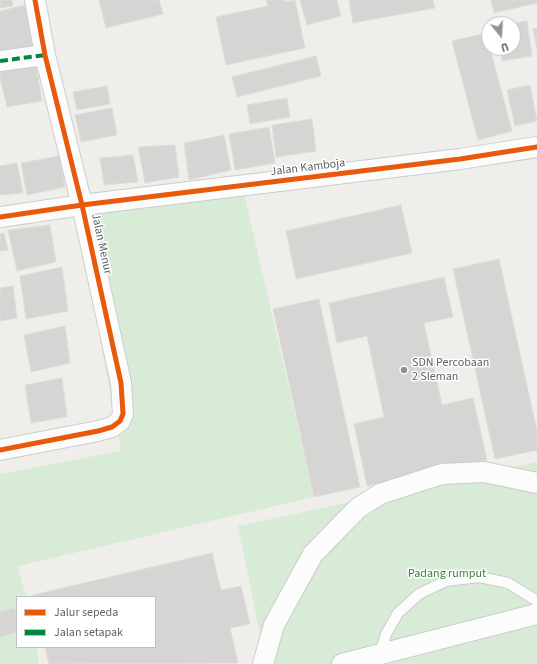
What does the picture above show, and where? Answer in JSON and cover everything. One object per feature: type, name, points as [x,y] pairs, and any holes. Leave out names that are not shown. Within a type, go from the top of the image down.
[{"type":"street","name":"Jalan Menur","points":[[0,450],[98,431],[112,426],[120,421],[123,414],[121,383],[82,205],[45,54],[35,0]]},
{"type":"street","points":[[0,61],[45,54]]},
{"type":"street","name":"Jalan Kamboja","points":[[0,217],[82,205],[452,160],[537,147]]},
{"type":"street","points":[[263,664],[274,626],[313,554],[358,508],[380,494],[442,474],[484,472],[537,483]]},
{"type":"street","points":[[342,664],[537,614]]},
{"type":"lane","points":[[380,654],[386,634],[398,613],[419,594],[446,581],[479,577],[508,583],[537,601]]},
{"type":"green space","points":[[243,189],[314,497],[18,566],[26,596],[16,596],[16,648],[37,648],[39,664],[0,664],[0,474],[121,451],[76,207]]},
{"type":"green space","name":"Padang rumput","points":[[537,462],[537,664],[266,664],[238,526]]},
{"type":"building","points":[[0,0],[12,0],[13,6],[0,8]]},
{"type":"building","points":[[99,0],[159,0],[163,14],[106,28]]},
{"type":"building","points":[[266,0],[285,0],[285,2],[295,0],[305,48],[226,65],[216,17],[268,6]]},
{"type":"building","points":[[300,0],[337,0],[341,16],[307,25]]},
{"type":"building","points":[[349,0],[433,0],[435,8],[353,23]]},
{"type":"building","points":[[491,0],[537,0],[537,3],[494,13]]},
{"type":"building","points":[[26,5],[33,46],[0,52],[0,11]]},
{"type":"building","points":[[527,21],[532,56],[502,61],[502,56],[521,56],[521,22]]},
{"type":"building","points":[[537,28],[537,50],[533,29]]},
{"type":"building","points":[[481,34],[481,56],[492,56],[512,131],[478,140],[452,41]]},
{"type":"building","points":[[316,56],[321,76],[237,97],[232,77]]},
{"type":"building","points":[[36,65],[42,101],[7,107],[0,78],[0,70]]},
{"type":"building","points":[[530,85],[537,121],[515,126],[507,90]]},
{"type":"building","points":[[107,86],[110,104],[77,110],[73,92]]},
{"type":"building","points":[[287,98],[290,117],[250,124],[247,105]]},
{"type":"building","points":[[112,108],[117,135],[81,142],[75,115]]},
{"type":"building","points":[[312,119],[316,151],[276,157],[272,125]]},
{"type":"building","points":[[269,127],[275,163],[235,170],[229,134]]},
{"type":"building","points":[[224,135],[231,170],[189,180],[184,143]]},
{"type":"building","points":[[175,145],[179,177],[145,183],[138,147]]},
{"type":"building","points":[[133,155],[138,182],[104,185],[100,158]]},
{"type":"building","points":[[59,156],[65,187],[27,195],[21,163]]},
{"type":"building","points":[[17,163],[23,193],[0,195],[0,166]]},
{"type":"building","points":[[401,205],[412,253],[296,279],[286,231]]},
{"type":"building","points":[[50,225],[56,262],[17,271],[8,230]]},
{"type":"building","points":[[4,233],[8,250],[0,251],[0,234]]},
{"type":"building","name":"SDN Percobaan 2 Sleman","points":[[499,259],[537,431],[537,450],[495,459],[453,269]]},
{"type":"building","points":[[62,267],[68,311],[26,319],[20,276]]},
{"type":"building","name":"SDN Percobaan 2 Sleman","points":[[444,277],[453,317],[424,323],[442,405],[473,398],[487,460],[367,486],[354,424],[384,417],[367,336],[337,343],[329,303]]},
{"type":"building","points":[[13,286],[17,318],[0,321],[0,288]]},
{"type":"building","points":[[319,299],[360,487],[314,497],[273,309]]},
{"type":"building","points":[[65,326],[70,363],[31,372],[24,335]]},
{"type":"building","points":[[62,378],[67,417],[31,423],[25,385]]},
{"type":"building","points":[[212,553],[221,590],[241,586],[250,624],[230,628],[238,663],[49,664],[45,648],[156,648],[156,596],[33,595]]},
{"type":"building","points":[[15,608],[16,632],[0,637],[0,612]]},
{"type":"marked path","points":[[0,61],[45,55]]},
{"type":"cycle path","points":[[0,450],[112,427],[120,421],[123,414],[121,383],[82,205],[45,55],[35,0]]},
{"type":"cycle path","points":[[0,217],[82,205],[460,159],[537,147]]},
{"type":"place","name":"SDN Percobaan 2 Sleman","points":[[404,370]]}]
